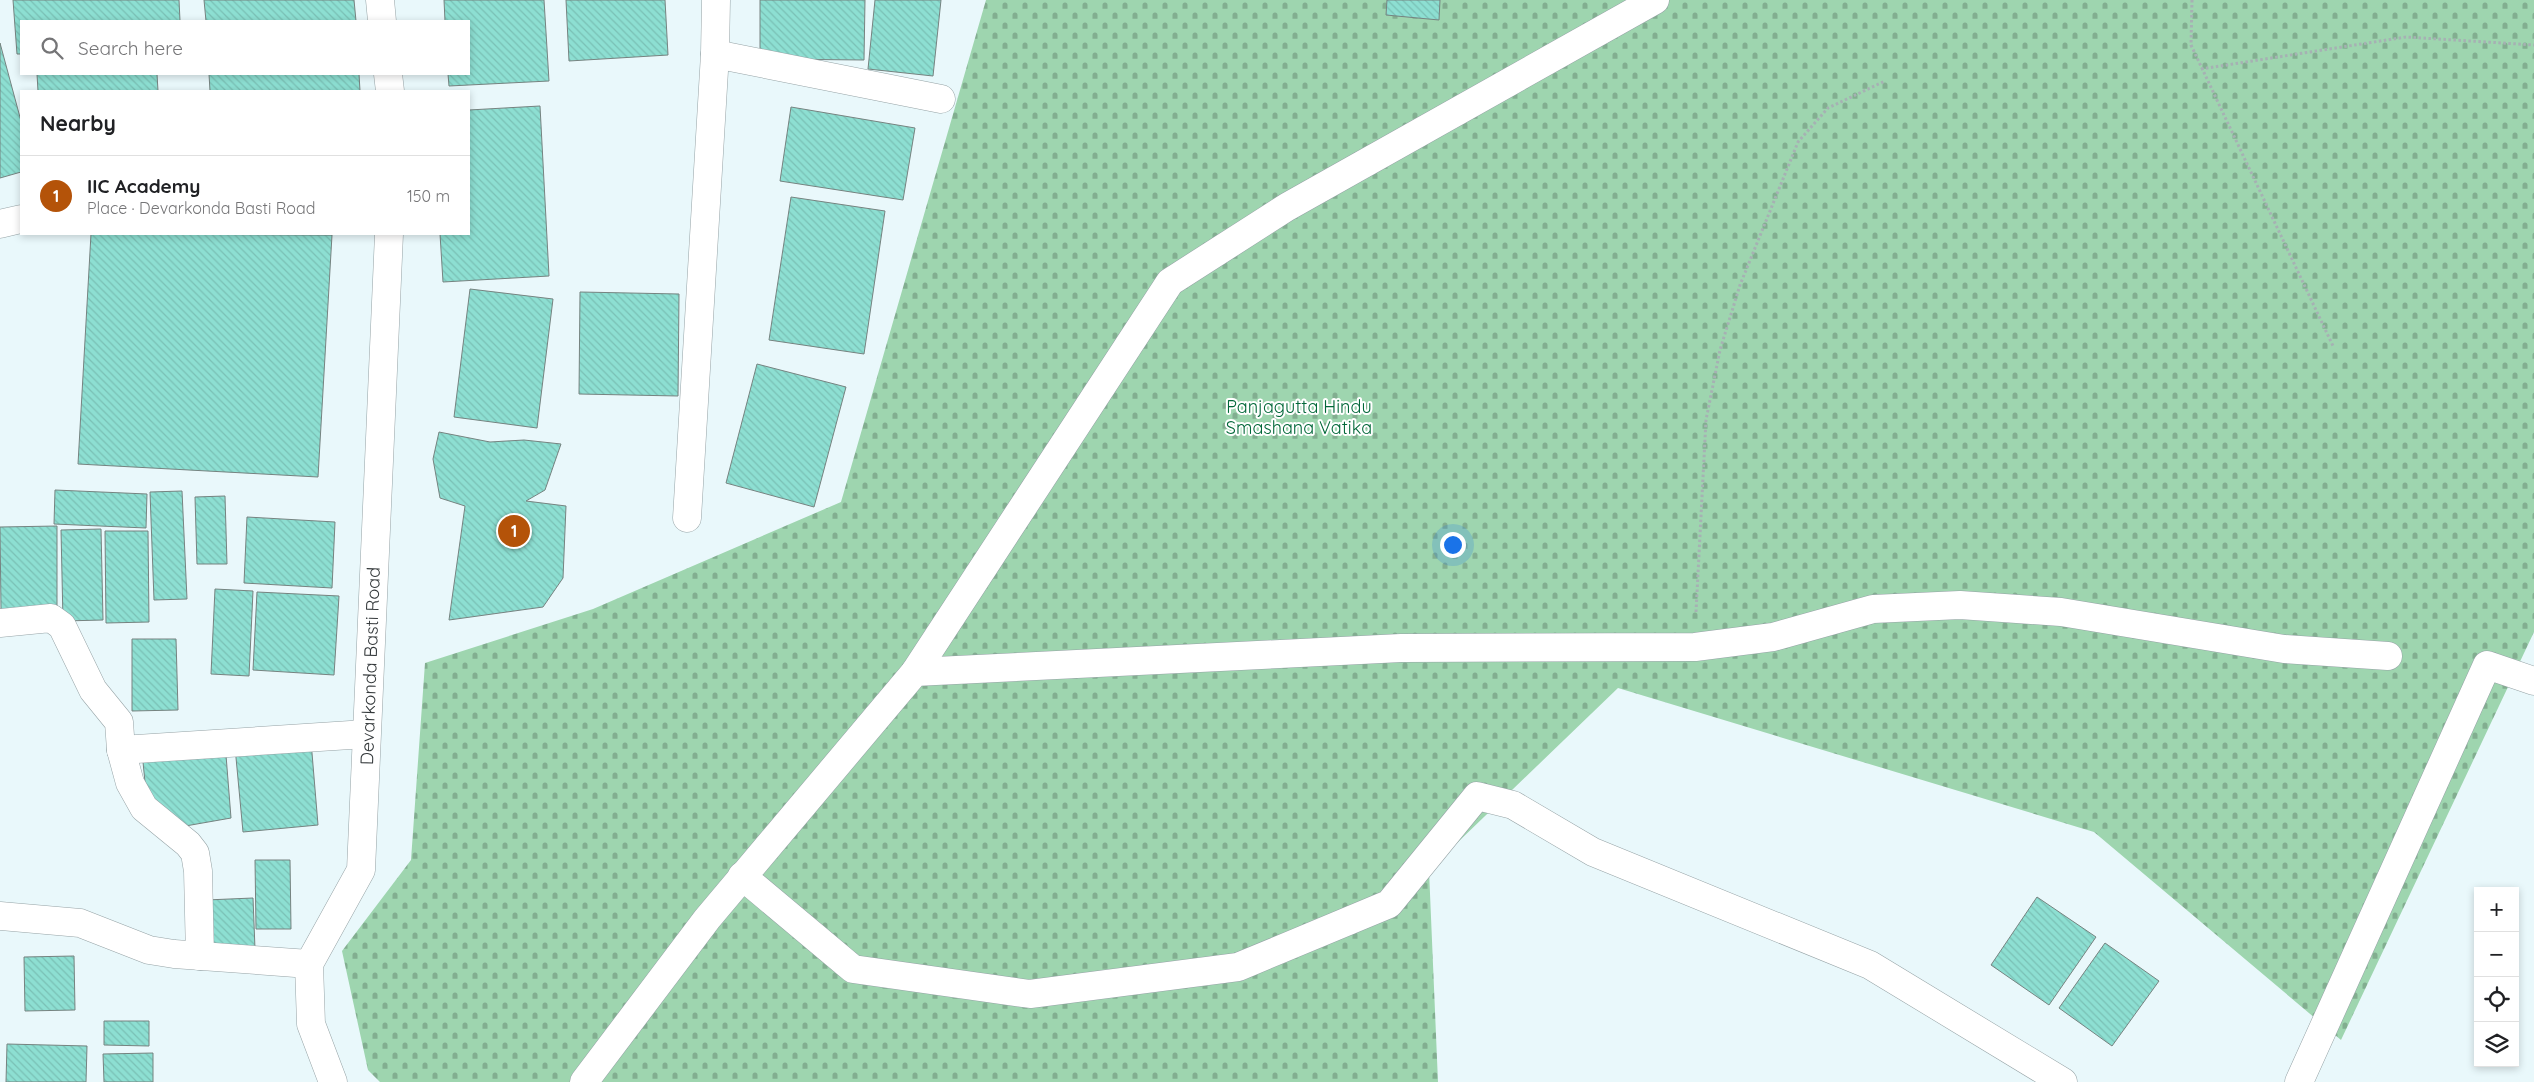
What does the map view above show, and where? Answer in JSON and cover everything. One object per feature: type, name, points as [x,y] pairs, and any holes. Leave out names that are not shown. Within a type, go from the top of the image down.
[{"type":"street","points":[[380,0],[382,20]]},
{"type":"street","points":[[688,518],[715,54],[716,0]]},
{"type":"street","points":[[584,1082],[707,918],[915,672],[1170,282],[1287,207],[1655,0]]},
{"type":"street","points":[[715,54],[941,99]]},
{"type":"street","points":[[388,75],[390,90]]},
{"type":"street","points":[[0,224],[20,219]]},
{"type":"street","name":"Devarkonda Basti Road","points":[[309,964],[361,870],[389,235]]},
{"type":"street","points":[[915,672],[1400,648],[1694,647],[1774,637],[1873,610],[1960,605],[2061,612],[2284,648],[2388,656]]},
{"type":"street","points":[[0,623],[51,618],[62,626],[93,690],[118,722],[121,750],[130,783],[144,808],[188,844],[195,853],[198,870],[200,956]]},
{"type":"street","points":[[2299,1082],[2487,665],[2534,681]]},
{"type":"street","points":[[121,750],[366,734]]},
{"type":"street","points":[[742,876],[853,969],[1030,994],[1238,967],[1389,904],[1478,796],[1513,805],[1593,852],[1870,965],[2063,1082]]},
{"type":"street","points":[[0,916],[80,923],[149,950],[200,956],[309,964],[311,1024],[333,1082]]},
{"type":"path","points":[[2192,0],[2191,45],[2333,346]]},
{"type":"path","points":[[2201,69],[2406,37],[2534,45]]},
{"type":"path","points":[[1694,647],[1706,420],[1720,350],[1740,285],[1798,142],[1828,108],[1885,81]]},
{"type":"green space","name":"Panjagutta Hindu Smashana Vatika","points":[[986,0],[2534,0],[2534,632],[2341,1040],[2094,832],[1618,688],[1429,870],[1438,1082],[380,1082],[368,1070],[342,951],[411,860],[425,663],[593,609],[841,502]]},
{"type":"building","points":[[13,0],[179,0],[180,20],[20,20],[20,54],[17,54]]},
{"type":"building","points":[[204,0],[354,0],[356,20],[206,20]]},
{"type":"building","points":[[444,0],[544,0],[549,81],[449,86],[448,75],[470,75],[470,20],[445,20]]},
{"type":"building","points":[[566,0],[665,0],[668,55],[569,61]]},
{"type":"building","points":[[760,0],[865,0],[864,60],[760,59]]},
{"type":"building","points":[[875,0],[941,0],[933,76],[868,69]]},
{"type":"building","points":[[1387,0],[1440,0],[1439,20],[1386,15]]},
{"type":"building","points":[[0,43],[20,117],[20,172],[0,178]]},
{"type":"building","points":[[37,75],[157,75],[158,90],[38,90]]},
{"type":"building","points":[[209,75],[359,75],[360,90],[210,90]]},
{"type":"building","points":[[540,106],[549,276],[443,282],[440,235],[470,235],[470,110]]},
{"type":"building","points":[[791,107],[915,128],[903,200],[780,181]]},
{"type":"building","points":[[791,197],[885,211],[864,354],[769,340]]},
{"type":"building","points":[[91,235],[332,235],[318,477],[78,464]]},
{"type":"building","points":[[470,289],[553,299],[537,428],[454,417]]},
{"type":"building","points":[[580,292],[679,294],[678,396],[579,394]]},
{"type":"building","points":[[757,364],[846,387],[814,507],[726,483]]},
{"type":"building","points":[[439,432],[490,442],[524,440],[561,444],[545,490],[526,501],[566,506],[563,578],[543,607],[449,620],[465,506],[440,498],[433,459]]},
{"type":"building","points":[[55,490],[147,494],[146,528],[54,524]]},
{"type":"building","points":[[182,491],[187,599],[154,600],[150,492]]},
{"type":"building","points":[[225,496],[227,564],[197,564],[195,497]]},
{"type":"building","points":[[247,517],[335,522],[332,588],[244,583]]},
{"type":"building","points":[[57,526],[57,610],[1,610],[0,527]]},
{"type":"building","points":[[101,529],[103,620],[63,621],[61,530]]},
{"type":"building","points":[[105,531],[148,531],[149,622],[106,623]]},
{"type":"building","points":[[215,589],[253,591],[249,676],[211,674]]},
{"type":"building","points":[[257,592],[339,596],[334,675],[253,670]]},
{"type":"building","points":[[132,639],[176,639],[178,710],[132,711]]},
{"type":"building","points":[[311,741],[318,825],[243,832],[235,747]]},
{"type":"building","points":[[226,755],[231,818],[174,828],[151,807],[145,782],[143,762]]},
{"type":"building","points":[[255,860],[290,860],[291,929],[256,929]]},
{"type":"building","points":[[2037,897],[2096,937],[2049,1005],[1991,965]]},
{"type":"building","points":[[253,898],[255,949],[208,951],[206,900]]},
{"type":"building","points":[[2105,943],[2159,981],[2112,1046],[2059,1008]]},
{"type":"building","points":[[74,956],[75,1010],[25,1011],[24,957]]},
{"type":"building","points":[[104,1021],[149,1021],[149,1046],[104,1045]]},
{"type":"building","points":[[7,1044],[87,1046],[86,1082],[6,1082]]},
{"type":"building","points":[[153,1053],[153,1082],[104,1082],[103,1054]]},
{"type":"place","name":"IIC Academy","points":[[514,531]]}]
